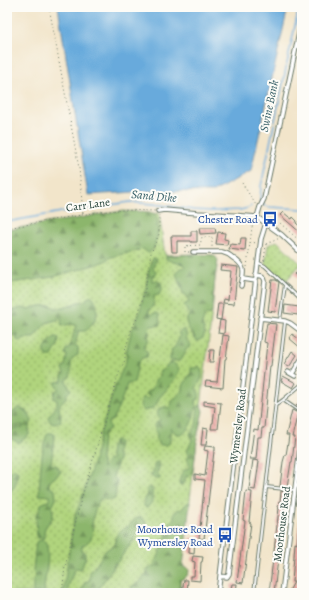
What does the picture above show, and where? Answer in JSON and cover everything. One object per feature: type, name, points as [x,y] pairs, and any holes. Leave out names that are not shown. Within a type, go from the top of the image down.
[{"type":"street","points":[[257,217],[264,200],[302,19]]},
{"type":"street","points":[[158,211],[164,210],[257,217],[275,230],[302,254]]},
{"type":"street","name":"Wymersley Road","points":[[218,593],[256,275],[261,239],[266,223]]},
{"type":"street","points":[[193,252],[198,248],[212,252],[222,252],[239,261],[243,268],[243,280],[241,286]]},
{"type":"street","name":"Wymersley Road","points":[[220,576],[227,577],[229,574],[265,281],[262,276],[256,275]]},
{"type":"street","points":[[243,280],[256,281]]},
{"type":"street","points":[[260,318],[285,321],[302,332]]},
{"type":"street","points":[[292,374],[302,358]]},
{"type":"street","name":"Moorhouse Road","points":[[282,593],[295,488],[300,463],[302,433]]},
{"type":"street","points":[[295,488],[302,486]]},
{"type":"lane","points":[[258,262],[302,301]]},
{"type":"lane","points":[[280,320],[285,285]]},
{"type":"lane","points":[[254,593],[285,321]]},
{"type":"lane","points":[[276,405],[302,384]]},
{"type":"lane","points":[[283,400],[302,413]]},
{"type":"lane","points":[[266,487],[295,488]]},
{"type":"path","points":[[49,7],[79,168],[84,214]]},
{"type":"path","points":[[242,183],[259,211]]},
{"type":"path","name":"Carr Lane","points":[[7,228],[84,214],[120,210],[158,211]]},
{"type":"path","points":[[62,593],[65,567],[80,503],[119,373],[125,360],[125,351],[145,289],[151,253],[159,234],[158,211]]},
{"type":"path","points":[[247,268],[252,227],[257,217]]},
{"type":"path","points":[[275,230],[280,223],[302,243]]},
{"type":"path","points":[[284,232],[287,229]]},
{"type":"path","points":[[193,252],[185,252],[185,246],[198,248],[202,237],[212,237],[212,252]]},
{"type":"path","points":[[263,244],[276,240],[279,237]]},
{"type":"path","points":[[250,242],[257,244]]},
{"type":"path","points":[[263,265],[266,244]]},
{"type":"green space","points":[[124,211],[147,212],[156,215],[158,224],[157,236],[153,250],[148,253],[143,249],[111,257],[94,265],[53,277],[11,283],[11,272],[7,268],[7,230]]},
{"type":"green space","points":[[159,213],[165,255],[194,254],[194,259],[217,259],[179,593],[7,593],[7,235],[104,217]]},
{"type":"green space","points":[[277,241],[301,264],[285,282],[265,264],[268,245]]},
{"type":"green space","points":[[197,254],[214,255],[218,260],[212,314],[205,315],[202,324],[205,333],[203,338],[197,341],[187,325],[187,318],[189,315],[184,305],[189,302],[187,296],[183,293],[176,273],[179,269],[185,267],[183,264],[166,259],[166,256]]},
{"type":"green space","points":[[153,258],[156,259],[153,269],[156,272],[156,275],[152,276],[152,281],[158,281],[161,283],[162,288],[159,295],[154,296],[152,307],[149,310],[149,315],[156,313],[159,314],[160,325],[150,326],[148,340],[143,348],[148,352],[147,357],[142,358],[138,363],[134,383],[127,384],[113,420],[109,421],[108,423],[110,428],[106,431],[103,438],[101,459],[103,468],[108,460],[112,459],[110,455],[111,447],[115,440],[119,443],[117,453],[119,459],[113,476],[117,481],[115,499],[100,499],[93,515],[92,537],[82,546],[82,551],[85,553],[85,560],[82,568],[76,568],[70,580],[67,593],[63,593],[76,513],[93,464],[100,434],[115,387],[126,361],[131,333],[139,315],[148,273]]},
{"type":"green space","points":[[92,296],[97,307],[96,318],[87,330],[78,331],[75,345],[78,347],[78,355],[71,361],[71,374],[66,381],[71,390],[60,404],[60,422],[55,424],[51,423],[48,418],[57,403],[57,400],[54,399],[55,391],[58,390],[56,382],[62,381],[62,376],[64,374],[62,368],[65,366],[67,355],[65,354],[66,349],[69,348],[76,325],[70,324],[62,326],[62,320],[60,319],[46,323],[33,338],[25,338],[19,341],[16,339],[18,335],[7,338],[7,319],[10,319],[10,314],[12,311],[21,308],[28,309],[51,305],[56,308],[63,308],[85,301],[87,298]]},
{"type":"green space","points":[[184,329],[187,340],[191,345],[187,348],[182,359],[178,361],[170,360],[172,353],[171,350],[175,347],[180,336],[178,333]]},
{"type":"green space","points":[[55,337],[59,338],[58,345],[52,356],[46,356],[44,352],[50,341]]},
{"type":"green space","points":[[171,362],[179,368],[179,372],[159,398],[156,405],[152,409],[144,411],[140,405],[142,399],[145,397],[147,399],[149,397],[146,393],[149,390],[151,391],[155,380],[161,375],[159,373],[160,371]]},
{"type":"green space","points":[[199,366],[202,375],[196,388],[199,393],[199,399],[196,400],[195,403],[196,406],[193,419],[182,435],[175,433],[171,428],[169,444],[160,445],[156,440],[157,435],[154,425],[160,420],[157,414],[159,409],[164,407],[170,408],[173,400],[183,391],[183,386],[191,373],[191,368],[197,368]]},
{"type":"green space","points":[[201,405],[203,411],[198,433],[194,465],[191,474],[188,477],[186,476],[184,484],[180,485],[180,477],[182,473],[190,467],[187,458],[189,455],[187,451],[192,440],[190,433],[196,427],[198,407]]},
{"type":"green space","points":[[19,407],[28,413],[32,421],[29,428],[29,435],[19,443],[8,437],[11,429],[23,427],[23,425],[10,427],[7,426],[7,422],[9,422],[12,413]]},
{"type":"green space","points":[[48,433],[54,434],[51,465],[56,465],[61,472],[49,482],[49,487],[55,490],[56,499],[52,507],[53,516],[45,528],[44,538],[37,538],[36,514],[40,510],[41,504],[50,500],[50,496],[39,495],[42,454]]},
{"type":"green space","points":[[157,462],[160,465],[157,473],[160,479],[155,479],[150,475],[153,473],[155,463]]},
{"type":"green space","points":[[14,469],[18,472],[15,486],[11,491],[7,492],[7,473]]},
{"type":"green space","points":[[149,487],[152,488],[152,502],[147,508],[144,506],[144,501],[148,494],[147,489]]},
{"type":"green space","points":[[190,502],[183,567],[189,569],[189,571],[187,576],[180,580],[180,593],[153,593],[131,590],[132,586],[146,576],[148,569],[153,567],[160,550],[163,547],[160,545],[161,540],[166,538],[168,525],[174,518],[174,513],[178,509],[181,510],[187,503]]},
{"type":"green space","points":[[141,517],[146,523],[95,593],[80,593],[85,582],[90,580],[90,572],[105,551],[116,543],[115,538],[118,534],[128,527],[136,518]]},
{"type":"green space","points":[[41,540],[46,542],[48,555],[44,593],[33,593],[33,580],[35,573],[33,571],[36,542]]},
{"type":"water","points":[[58,7],[265,7],[287,12],[251,171],[213,192],[151,191],[88,195]]},
{"type":"building","points":[[283,212],[292,219],[293,217],[297,221],[296,223],[302,228],[302,234],[280,215]]},
{"type":"building","points":[[199,228],[215,228],[216,233],[200,234]]},
{"type":"building","points":[[191,231],[197,231],[197,242],[177,241],[177,252],[172,252],[171,236],[191,236]]},
{"type":"building","points":[[218,232],[225,233],[224,239],[228,240],[227,245],[216,244]]},
{"type":"building","points":[[241,238],[246,238],[245,251],[229,249],[230,244],[240,245]]},
{"type":"building","points":[[221,265],[238,267],[234,304],[223,303],[224,299],[228,300],[231,271],[220,270]]},
{"type":"building","points":[[298,270],[302,274],[302,281],[294,274]]},
{"type":"building","points":[[272,280],[279,282],[275,312],[268,311]]},
{"type":"building","points":[[218,304],[223,304],[221,320],[216,319]]},
{"type":"building","points":[[285,305],[299,307],[298,315],[284,313]]},
{"type":"building","points":[[220,320],[225,321],[224,334],[218,333]]},
{"type":"building","points":[[267,323],[276,324],[264,428],[262,428],[261,437],[258,437],[256,459],[250,459],[254,429],[258,430],[267,343],[264,342]]},
{"type":"building","points":[[292,334],[302,341],[302,349],[289,338]]},
{"type":"building","points":[[223,335],[229,336],[225,359],[223,388],[205,386],[206,381],[217,382]]},
{"type":"building","points":[[210,350],[214,350],[213,362],[209,362]]},
{"type":"building","points":[[292,351],[297,355],[289,367],[284,364]]},
{"type":"building","points":[[283,376],[296,383],[293,388],[281,381]]},
{"type":"building","points":[[302,400],[302,408],[301,409],[296,405]]},
{"type":"building","points":[[204,401],[221,403],[218,429],[211,429],[215,407],[204,405]]},
{"type":"building","points":[[292,410],[298,413],[292,437],[295,437],[287,487],[280,486],[283,462],[286,455],[289,435],[286,435]]},
{"type":"building","points":[[203,428],[208,429],[206,445],[201,445]]},
{"type":"building","points":[[205,446],[215,447],[215,451],[204,539],[199,538],[205,480],[195,479],[195,474],[205,476],[208,451],[204,450]]},
{"type":"building","points":[[253,460],[259,461],[255,490],[249,489]]},
{"type":"building","points":[[246,491],[252,492],[249,522],[251,523],[243,583],[237,582],[245,521],[243,520]]},
{"type":"building","points":[[281,491],[286,492],[274,593],[269,593],[278,508]]},
{"type":"building","points":[[299,521],[302,521],[302,543],[296,587],[302,590],[302,593],[295,593],[289,591],[294,582],[292,582],[295,543],[297,544]]},
{"type":"building","points":[[190,538],[195,538],[194,554],[189,553]]},
{"type":"building","points":[[193,556],[203,557],[201,562],[200,581],[190,580],[190,576],[194,576],[195,562],[192,561]]},
{"type":"building","points":[[184,580],[188,580],[187,593],[182,593]]},
{"type":"building","points":[[232,584],[237,584],[236,593],[230,593]]},
{"type":"waterway","name":"Swine Bank","points":[[299,7],[261,186],[260,201],[265,206],[270,207],[302,209]]},
{"type":"waterway","name":"Sand Dike","points":[[7,222],[67,211],[130,202],[212,211],[240,210],[251,206]]},
{"type":"place","name":"Chester Road","points":[[270,219]]},
{"type":"place","name":"Moorhouse Road Wymersley Road","points":[[225,535]]}]
